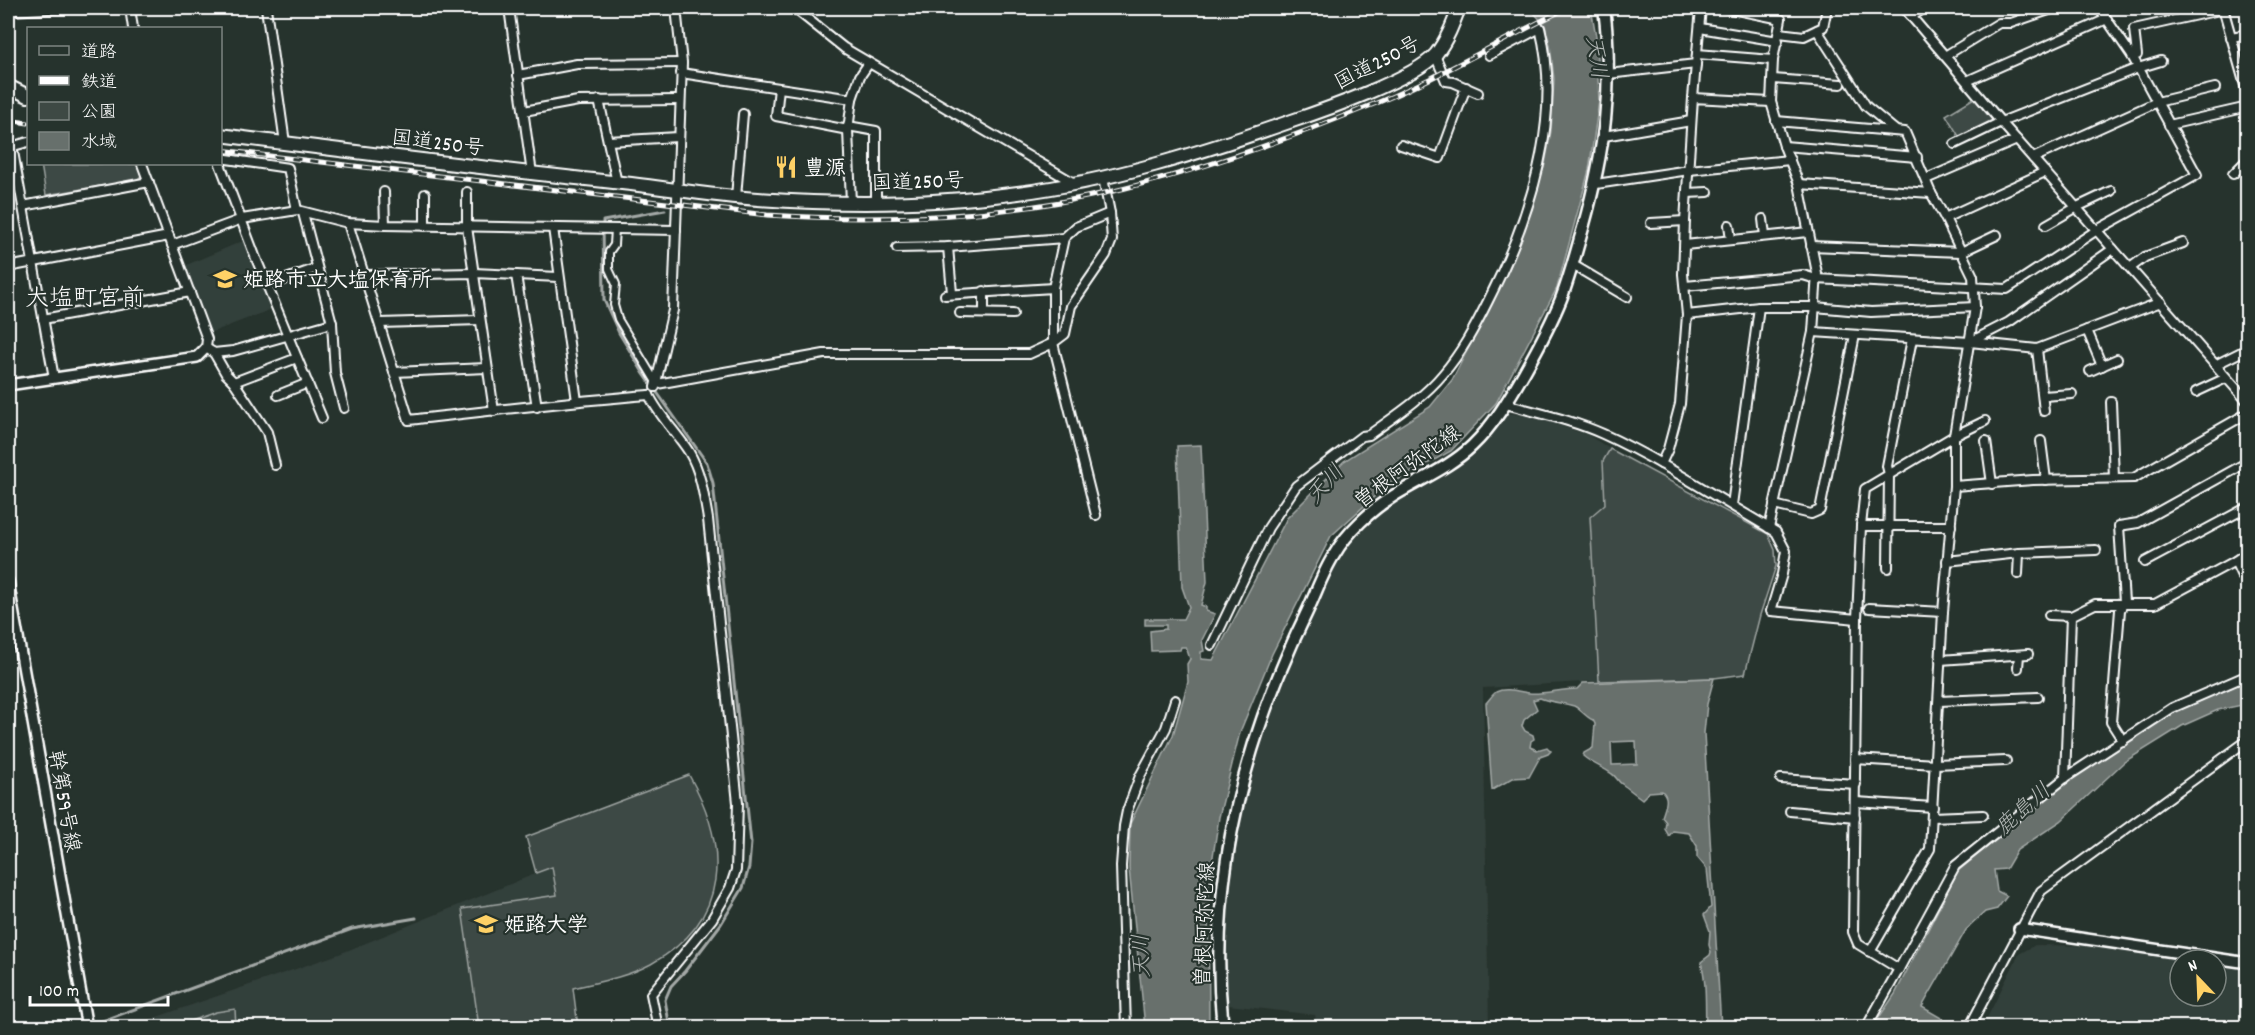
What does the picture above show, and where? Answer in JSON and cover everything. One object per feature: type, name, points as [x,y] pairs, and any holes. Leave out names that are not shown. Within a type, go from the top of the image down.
[{"type":"highway","name":"国道250号","points":[[222,135],[532,174],[736,196],[851,203],[956,200],[1017,194],[1103,178],[1196,152],[1303,118],[1367,93],[1420,66],[1435,55],[1450,32],[1459,8]]},
{"type":"highway","points":[[8,86],[27,96]]},
{"type":"main road","name":"曽根阿弥陀線","points":[[1223,1028],[1220,992],[1221,902],[1230,833],[1246,767],[1273,687],[1334,554],[1367,517],[1392,497],[1456,459],[1473,444],[1506,404],[1549,327],[1573,265],[1596,184],[1608,103],[1604,8]]},
{"type":"street","points":[[8,11],[68,8]]},
{"type":"street","points":[[130,8],[133,27]]},
{"type":"street","points":[[266,8],[285,143]]},
{"type":"street","points":[[509,8],[532,174]]},
{"type":"street","points":[[649,395],[657,384],[673,310],[682,63],[676,8]]},
{"type":"street","points":[[794,8],[844,48],[1075,184]]},
{"type":"street","points":[[1660,464],[1668,449],[1680,404],[1687,315],[1683,274],[1690,121],[1701,8]]},
{"type":"street","points":[[1727,8],[1781,19],[1773,60],[1771,102],[1784,146],[1799,184],[1816,279],[1813,332],[1769,528]]},
{"type":"street","points":[[1700,28],[1778,37],[1804,36],[1823,27],[1827,8]]},
{"type":"street","points":[[1904,8],[2247,402]]},
{"type":"street","points":[[1912,16],[1925,8]]},
{"type":"street","points":[[1946,56],[1999,23],[2011,23],[2055,8]]},
{"type":"street","points":[[1685,286],[1803,275],[1816,279],[2007,289],[2097,231],[2197,175],[2132,57],[2099,8]]},
{"type":"street","points":[[2132,57],[2137,55],[2134,29],[2223,8],[2245,80],[2247,96]]},
{"type":"street","points":[[1967,81],[2107,19]]},
{"type":"street","points":[[1212,645],[1269,528],[1296,486],[1362,436],[1369,435],[1421,398],[1466,344],[1503,271],[1518,233],[1542,150],[1547,114],[1548,78],[1546,53],[1540,28],[1489,55]]},
{"type":"street","points":[[1817,30],[1866,106],[1896,131]]},
{"type":"street","points":[[2231,37],[2247,34]]},
{"type":"street","points":[[1697,54],[1773,60]]},
{"type":"street","points":[[1435,55],[1446,81],[1478,93]]},
{"type":"street","points":[[1954,144],[2001,122],[2161,61]]},
{"type":"street","points":[[518,75],[577,64],[682,63]]},
{"type":"street","points":[[851,203],[848,128],[852,99],[860,76],[869,63]]},
{"type":"street","points":[[1608,74],[1696,64]]},
{"type":"street","points":[[681,73],[852,99]]},
{"type":"street","points":[[1773,79],[1841,84]]},
{"type":"street","points":[[1401,145],[1440,158],[1466,87]]},
{"type":"street","points":[[779,88],[776,116],[876,131],[876,202]]},
{"type":"street","points":[[2033,158],[2157,102],[2215,88]]},
{"type":"street","points":[[1693,98],[1771,102]]},
{"type":"street","points":[[525,111],[578,100],[679,100]]},
{"type":"street","points":[[599,100],[617,183]]},
{"type":"street","points":[[2169,125],[2247,107]]},
{"type":"street","points":[[736,196],[743,114]]},
{"type":"street","points":[[1604,136],[1690,121]]},
{"type":"street","points":[[1776,121],[1905,132],[1931,193],[1972,276],[1974,307],[1954,436],[1954,486],[1943,612],[1930,849],[1870,952]]},
{"type":"street","points":[[608,141],[678,137]]},
{"type":"street","points":[[1926,179],[2017,140]]},
{"type":"street","points":[[27,142],[10,147],[54,378]]},
{"type":"street","points":[[1784,146],[1917,157]]},
{"type":"street","points":[[222,158],[288,168],[332,323],[335,373],[344,408]]},
{"type":"street","points":[[2233,174],[2247,159]]},
{"type":"street","points":[[1596,184],[1689,170],[1790,160]]},
{"type":"street","points":[[142,165],[210,350],[267,432],[275,465]]},
{"type":"street","points":[[220,165],[267,286],[322,418]]},
{"type":"street","points":[[1945,218],[2045,172]]},
{"type":"street","points":[[657,384],[824,354],[1029,354],[1053,343],[1065,334],[1071,306],[1106,255],[1112,240],[1110,213],[1103,178]]},
{"type":"street","points":[[23,206],[149,182]]},
{"type":"street","points":[[1799,184],[1931,193]]},
{"type":"street","points":[[2046,225],[2111,191]]},
{"type":"street","points":[[384,192],[385,225]]},
{"type":"street","points":[[467,192],[467,227],[494,411]]},
{"type":"street","points":[[1687,193],[1708,192]]},
{"type":"street","points":[[425,194],[425,226]]},
{"type":"street","points":[[8,267],[171,241],[242,219],[300,211],[348,223],[385,225],[676,230]]},
{"type":"street","points":[[1096,515],[1053,343],[1053,288],[1064,238],[1076,227],[1110,213]]},
{"type":"street","points":[[1763,219],[1765,236]]},
{"type":"street","points":[[1651,224],[1685,221]]},
{"type":"street","points":[[348,223],[409,420],[537,407],[577,400],[649,395]]},
{"type":"street","points":[[1729,225],[1731,239]]},
{"type":"street","points":[[553,228],[577,400]]},
{"type":"street","points":[[613,229],[614,245],[609,252],[609,269],[616,284],[614,305],[618,319],[657,384]]},
{"type":"street","points":[[1685,245],[1808,232]]},
{"type":"street","points":[[1811,246],[1961,252],[1997,235]]},
{"type":"street","points":[[897,248],[948,247],[1064,238]]},
{"type":"street","points":[[2130,268],[2145,257],[2183,243]]},
{"type":"street","points":[[948,247],[948,294],[1053,288]]},
{"type":"street","points":[[1970,342],[2009,322],[2113,249]]},
{"type":"street","points":[[2163,250],[2167,260]]},
{"type":"street","points":[[1573,265],[1627,297]]},
{"type":"street","points":[[267,286],[317,268]]},
{"type":"street","points":[[365,275],[474,273],[558,276]]},
{"type":"street","points":[[516,275],[537,407]]},
{"type":"street","points":[[984,291],[984,312]]},
{"type":"street","points":[[44,319],[190,292]]},
{"type":"street","points":[[1813,332],[1970,342],[2037,349],[2161,302]]},
{"type":"street","points":[[1687,315],[1759,307],[1815,307],[1871,312],[1974,307]]},
{"type":"street","points":[[1732,505],[1759,307]]},
{"type":"street","points":[[960,313],[1013,314]]},
{"type":"street","points":[[380,323],[480,320]]},
{"type":"street","points":[[8,385],[197,357],[210,350],[255,346],[332,323]]},
{"type":"street","points":[[2087,330],[2102,366]]},
{"type":"street","points":[[1774,506],[1811,514],[1820,510],[1855,335]]},
{"type":"street","points":[[1888,568],[1889,474],[1887,466],[1912,339]]},
{"type":"street","points":[[2037,349],[2044,411]]},
{"type":"street","points":[[2215,365],[2245,350]]},
{"type":"street","points":[[234,382],[297,358]]},
{"type":"street","points":[[2090,371],[2117,359]]},
{"type":"street","points":[[394,372],[487,368]]},
{"type":"street","points":[[2196,392],[2226,378]]},
{"type":"street","points":[[279,395],[308,384]]},
{"type":"street","points":[[2043,396],[2072,394]]},
{"type":"street","points":[[649,395],[657,411],[690,454],[702,484],[708,519],[738,803],[736,870],[730,888],[712,919],[651,994],[658,1028]]},
{"type":"street","points":[[2111,402],[2114,478]]},
{"type":"street","points":[[1506,404],[1573,422],[1603,434],[1660,464],[1776,532],[1786,551],[1771,611],[1857,619]]},
{"type":"street","points":[[1954,486],[2046,480],[2134,478],[2247,413]]},
{"type":"street","points":[[1899,969],[1858,944],[1853,932],[1857,619],[1864,489],[1954,436],[1985,421]]},
{"type":"street","points":[[1986,441],[1992,483]]},
{"type":"street","points":[[2041,441],[2046,480]]},
{"type":"street","points":[[2122,741],[2111,722],[2120,610],[2124,602],[2119,526],[2138,523],[2216,475],[2247,462]]},
{"type":"street","points":[[2145,562],[2247,507]]},
{"type":"street","points":[[1861,526],[1950,526]]},
{"type":"street","points":[[1947,561],[2019,553],[2096,550]]},
{"type":"street","points":[[2067,551],[2068,561]]},
{"type":"street","points":[[2049,615],[2071,616],[2095,604],[2155,604],[2235,561],[2247,552]]},
{"type":"street","points":[[2018,574],[2019,553]]},
{"type":"street","points":[[2235,561],[2242,576],[2247,573]]},
{"type":"street","name":"幹第59号線","points":[[8,581],[87,1028]]},
{"type":"street","points":[[1869,608],[1943,612]]},
{"type":"street","points":[[2065,778],[2071,616]]},
{"type":"street","points":[[1991,647],[1992,657]]},
{"type":"street","points":[[1940,660],[2028,654]]},
{"type":"street","points":[[2019,655],[2019,668]]},
{"type":"street","points":[[1856,1028],[1868,1026],[1954,866],[2065,778],[2172,708],[2247,675]]},
{"type":"street","points":[[1939,701],[2038,697]]},
{"type":"street","points":[[1126,1028],[1121,866],[1124,826],[1140,776],[1166,728],[1175,700]]},
{"type":"street","points":[[1969,1028],[2041,891],[2247,740]]},
{"type":"street","points":[[1855,759],[1935,764],[2006,761]]},
{"type":"street","points":[[1780,779],[1792,784],[1856,784]]},
{"type":"street","points":[[1856,802],[1933,807]]},
{"type":"street","points":[[1790,811],[1855,817]]},
{"type":"street","points":[[1932,817],[1983,815]]},
{"type":"street","points":[[2019,929],[2247,963]]},
{"type":"shaded area","name":"姫路市立大塩保育所","points":[[245,240],[272,309],[210,333],[184,266]]},
{"type":"shaded area","points":[[1503,412],[1535,417],[1588,435],[1610,449],[1603,461],[1605,504],[1590,517],[1599,681],[1483,688],[1489,1027],[1317,1027],[1315,1015],[1228,1005],[1225,974],[1227,908],[1234,848],[1246,788],[1270,708],[1294,654],[1346,545],[1389,504],[1463,460]]},
{"type":"shaded area","name":"姫路大学","points":[[552,867],[578,1027],[125,1028],[339,954]]},
{"type":"shaded area","points":[[2035,945],[2104,946],[2168,955],[2168,1008],[2228,1008],[2228,964],[2247,967],[2247,1027],[1982,1028],[2019,954]]},
{"type":"green space","points":[[1974,98],[1993,121],[1960,138],[1946,115]]},
{"type":"green space","points":[[41,165],[138,165],[142,175],[137,180],[46,195]]},
{"type":"green space","points":[[1610,449],[1768,534],[1775,550],[1776,566],[1760,615],[1745,674],[1714,678],[1599,681],[1590,517],[1605,504],[1603,461]]},
{"type":"green space","points":[[689,775],[711,828],[716,854],[715,880],[709,904],[696,926],[677,946],[642,969],[573,988],[578,1027],[479,1027],[462,909],[557,895],[552,867],[536,873],[526,837]]},
{"type":"green space","points":[[235,1009],[236,1027],[173,1027],[216,1012]]},
{"type":"water","name":"天川","points":[[1537,8],[1591,8],[1596,36],[1599,101],[1589,170],[1557,288],[1496,403],[1451,451],[1385,487],[1331,536],[1272,654],[1240,732],[1219,817],[1208,889],[1209,1027],[1145,1027],[1129,868],[1130,824],[1173,735],[1188,682],[1187,664],[1190,659],[1186,647],[1181,647],[1180,650],[1151,651],[1150,631],[1166,629],[1166,625],[1145,625],[1145,619],[1183,619],[1189,607],[1182,587],[1177,446],[1201,445],[1207,582],[1201,605],[1206,607],[1206,611],[1215,614],[1202,640],[1204,651],[1201,652],[1201,659],[1213,660],[1287,518],[1344,461],[1430,407],[1452,380],[1511,265],[1545,164],[1551,131],[1554,79],[1545,25],[1534,13]]},
{"type":"water","points":[[1714,678],[1707,704],[1704,733],[1721,1028],[1706,1027],[1705,986],[1701,962],[1711,952],[1710,931],[1704,915],[1711,907],[1707,869],[1697,857],[1697,846],[1689,833],[1673,831],[1669,836],[1665,829],[1666,822],[1662,817],[1666,800],[1662,791],[1649,792],[1642,799],[1613,775],[1586,759],[1583,756],[1584,753],[1593,748],[1595,724],[1593,720],[1574,706],[1540,698],[1533,700],[1537,709],[1524,720],[1522,726],[1525,731],[1533,735],[1534,739],[1530,747],[1537,750],[1547,747],[1551,751],[1540,757],[1529,777],[1513,778],[1492,790],[1486,703],[1496,692],[1504,690],[1534,693],[1577,689],[1583,683]],"holes":[[[1636,741],[1637,764],[1612,765],[1611,742]]]},
{"type":"water","points":[[2247,681],[2247,704],[2218,710],[2182,726],[2124,762],[2061,821],[2017,850],[2006,869],[1994,870],[1997,891],[2007,896],[1997,909],[1985,912],[1966,930],[1922,1007],[1943,1019],[1939,1027],[1872,1028],[1895,994],[1958,871],[2066,782],[2180,708]]},
{"type":"waterway","points":[[665,210],[603,221],[604,300],[619,333],[644,374],[707,463],[713,483],[751,843],[749,867],[743,888],[721,924],[671,986],[665,1000],[670,1028]]},
{"type":"waterway","points":[[89,1026],[352,929],[416,918]]},
{"type":"railway","points":[[222,150],[767,215],[895,218],[980,213],[1105,193],[1171,176],[1268,145],[1416,86],[1567,8]]},
{"type":"railway","points":[[8,120],[27,123]]},
{"type":"place","name":"豊源","points":[[786,167]]},
{"type":"place","name":"姫路市立大塩保育所","points":[[225,279]]},
{"type":"place","name":"姫路大学","points":[[486,924]]},
{"type":"district","name":"大塩町宮前","points":[[85,297]]},
{"type":"water label","name":"鹿島川","points":[[2022,808]]}]
